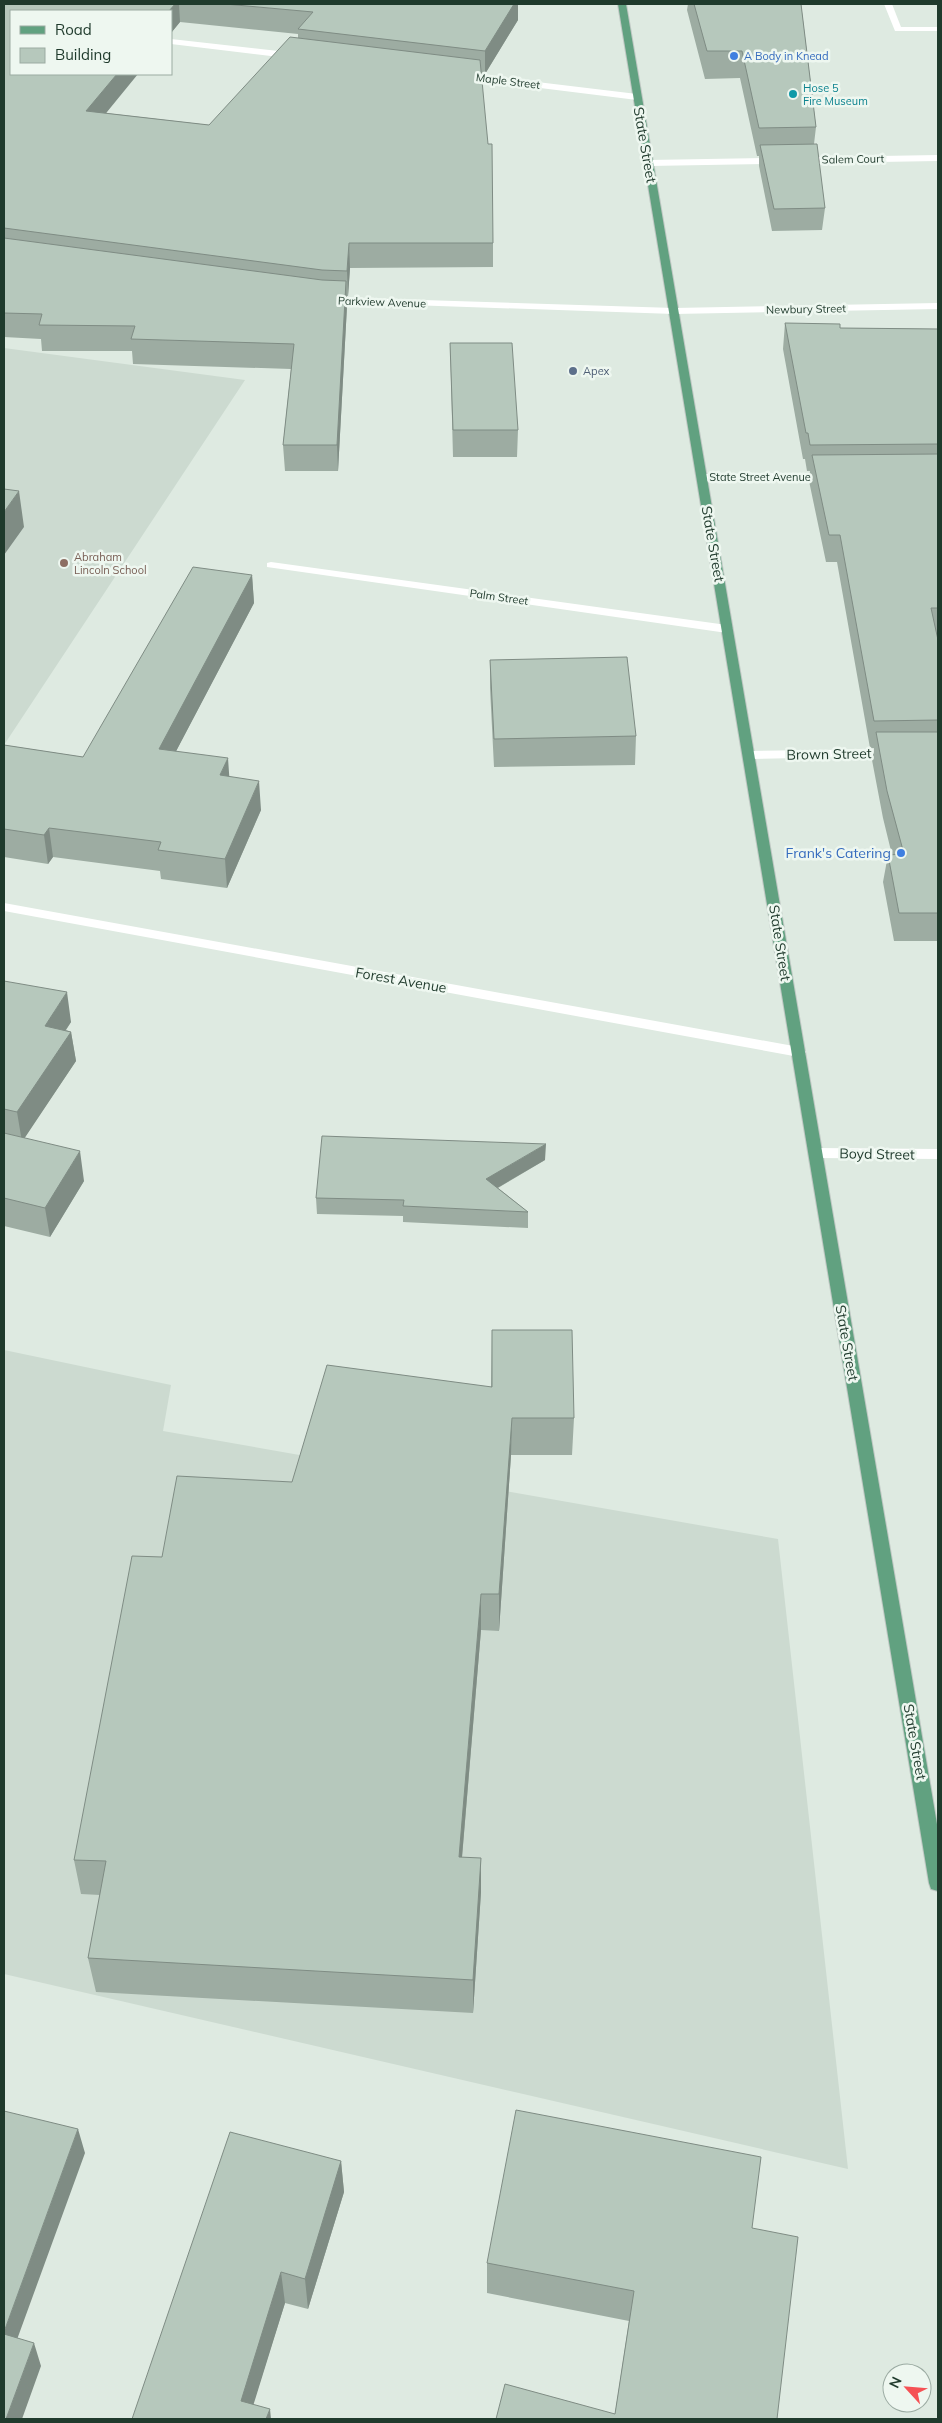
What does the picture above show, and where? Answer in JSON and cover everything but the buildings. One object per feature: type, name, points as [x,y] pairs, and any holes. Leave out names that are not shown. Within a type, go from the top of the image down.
[{"type":"main road","name":"State Street","points":[[622,4],[937,1872]]},
{"type":"street","points":[[888,4],[898,29],[938,29]]},
{"type":"street","points":[[172,41],[310,58]]},
{"type":"street","name":"Maple Street","points":[[449,74],[637,97]]},
{"type":"street","name":"Salem Court","points":[[649,163],[938,158]]},
{"type":"street","name":"Parkview Avenue","points":[[313,299],[674,311]]},
{"type":"street","name":"Newbury Street","points":[[674,311],[938,306]]},
{"type":"street","name":"State Street Avenue","points":[[702,478],[840,476]]},
{"type":"street","name":"Palm Street","points":[[271,565],[727,629]]},
{"type":"street","name":"Brown Street","points":[[749,755],[908,753]]},
{"type":"street","name":"Forest Avenue","points":[[4,907],[798,1052]]},
{"type":"street","name":"Boyd Street","points":[[816,1153],[938,1154]]},
{"type":"shaded area","name":"Abraham Lincoln School","points":[[4,348],[245,380],[4,745]]},
{"type":"shaded area","points":[[4,1350],[171,1385],[163,1431],[778,1539],[848,2169],[4,1974]]},
{"type":"place","name":"A Body in Knead","points":[[734,56]]},
{"type":"place","name":"Hose 5 Fire Museum","points":[[793,94]]},
{"type":"place","name":"Apex","points":[[573,371]]},
{"type":"place","name":"Abraham Lincoln School","points":[[64,563]]},
{"type":"place","name":"Frank's Catering","points":[[901,853]]}]
